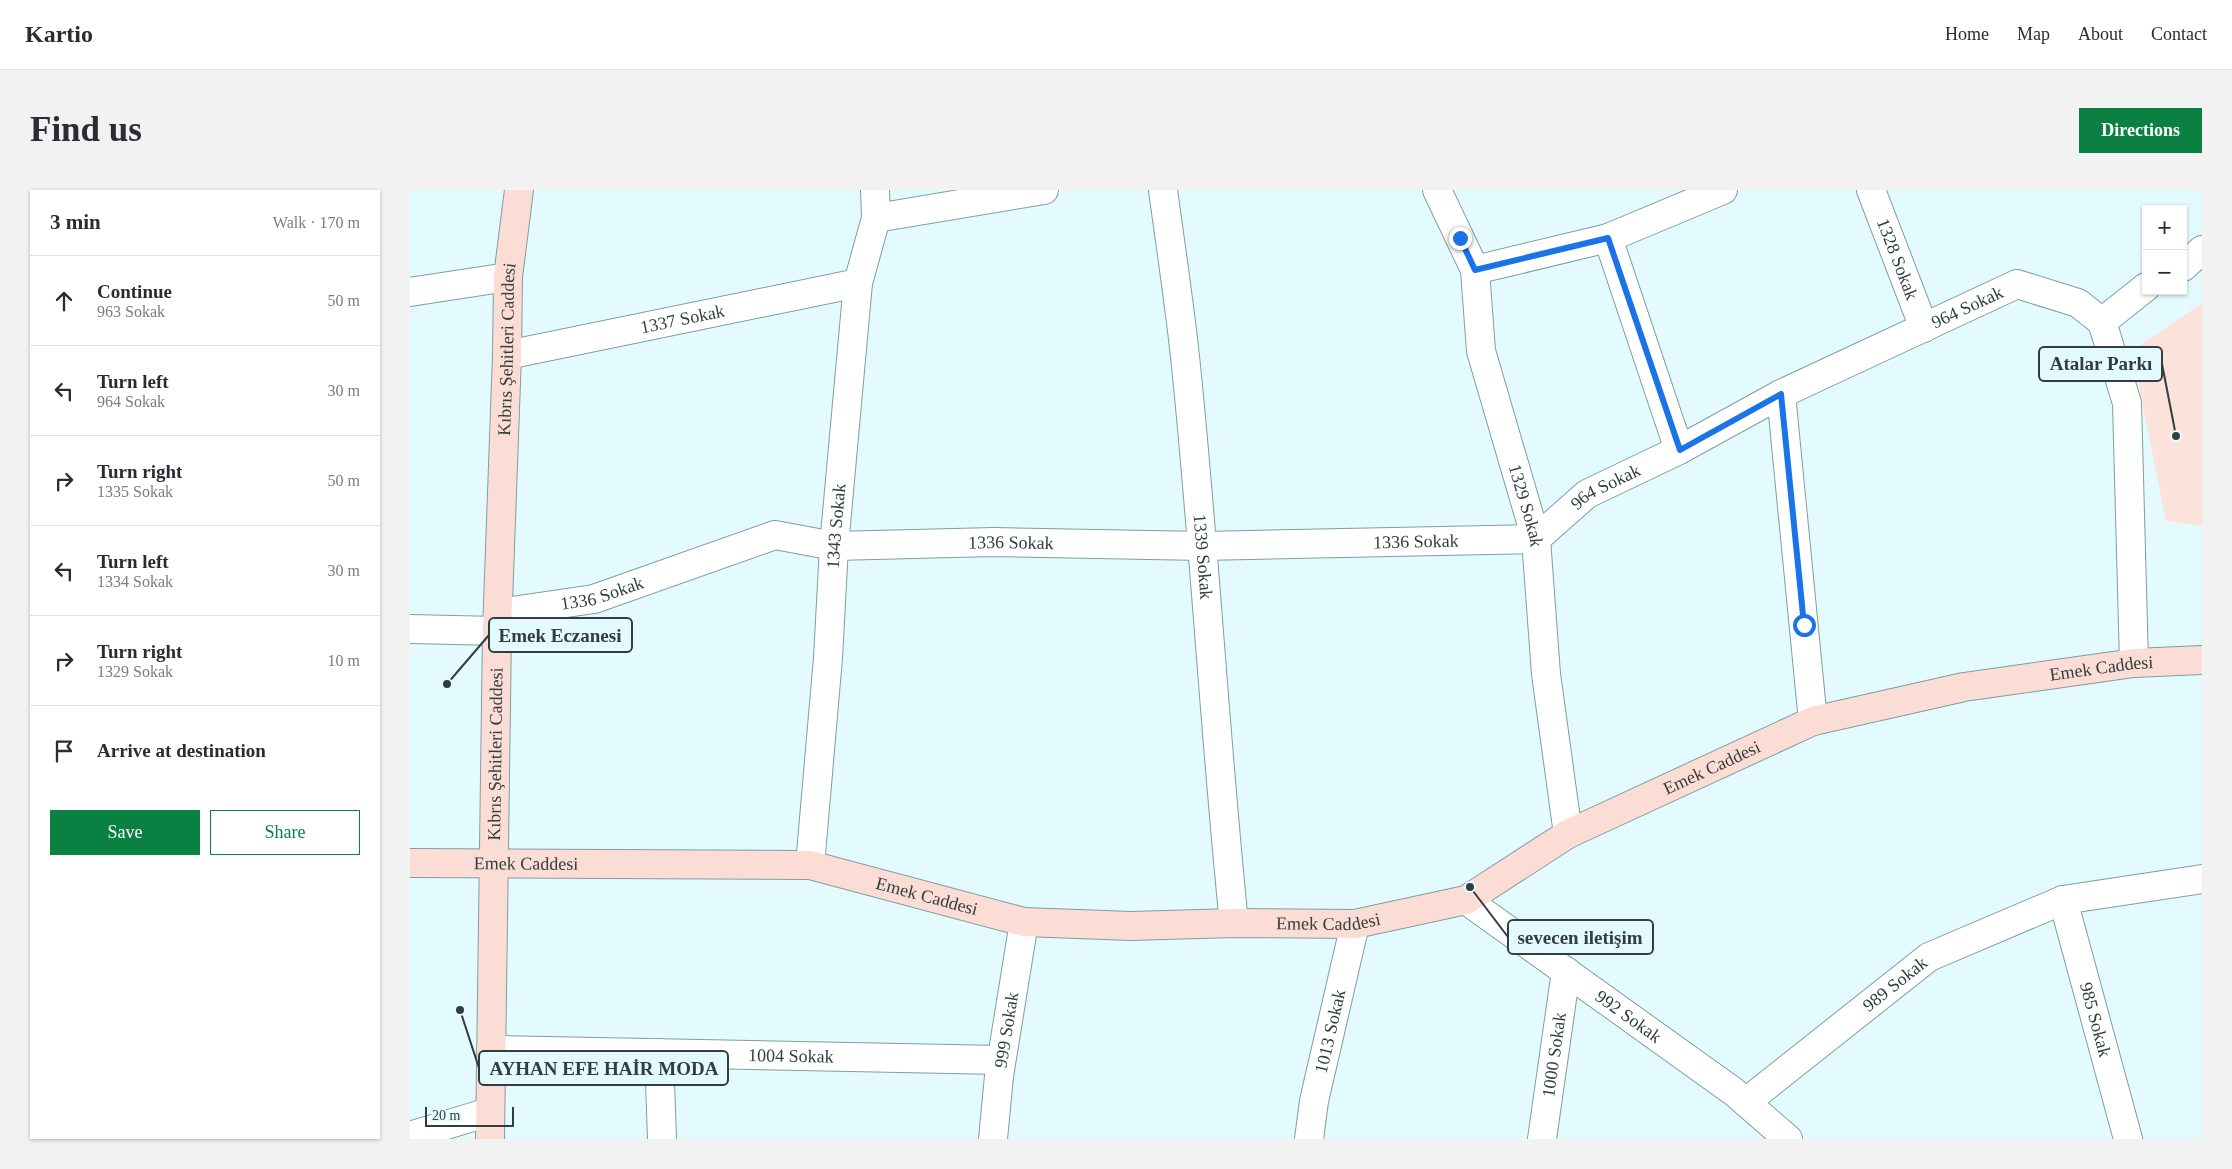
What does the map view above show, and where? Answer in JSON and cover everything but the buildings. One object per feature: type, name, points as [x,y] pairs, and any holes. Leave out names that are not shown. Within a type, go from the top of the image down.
[{"type":"street","name":"Kıbrıs Şehitleri Caddesi","points":[[490,1139],[498,622],[508,277],[519,190]]},
{"type":"street","name":"1343 Sokak","points":[[810,865],[828,658],[834,546],[858,283],[876,218],[875,190]]},
{"type":"street","points":[[876,218],[1044,190]]},
{"type":"street","name":"1339 Sokak","points":[[1163,190],[1186,364],[1203,546],[1221,792],[1234,923]]},
{"type":"street","name":"1329 Sokak","points":[[1437,190],[1475,270],[1481,351],[1536,539],[1546,674],[1568,834]]},
{"type":"street","points":[[1475,270],[1608,238],[1723,190]]},
{"type":"street","name":"1328 Sokak","points":[[1871,190],[1924,328]]},
{"type":"street","points":[[1608,238],[1680,450]]},
{"type":"street","points":[[2187,263],[2202,250]]},
{"type":"street","points":[[410,292],[508,277]]},
{"type":"street","name":"1337 Sokak","points":[[507,355],[858,283]]},
{"type":"street","name":"964 Sokak","points":[[1536,539],[1587,494],[1680,450],[1781,394],[2017,284],[2078,303],[2102,322]]},
{"type":"street","points":[[2134,663],[2128,403],[2102,322],[2142,290]]},
{"type":"street","points":[[1781,394],[1813,721]]},
{"type":"street","name":"1336 Sokak","points":[[410,629],[498,622],[594,600],[775,535],[834,546],[994,542],[1203,546],[1536,539]]},
{"type":"street","name":"Emek Caddesi","points":[[410,864],[810,865],[1024,922],[1131,926],[1234,923],[1355,924],[1466,900],[1568,834],[1813,721],[1964,687],[2134,663],[2202,660]]},
{"type":"street","name":"989 Sokak","points":[[1746,1102],[1929,957],[2063,900],[2201,881]]},
{"type":"street","name":"992 Sokak","points":[[1466,900],[1746,1102],[1788,1139]]},
{"type":"street","name":"985 Sokak","points":[[2063,900],[2128,1139]]},
{"type":"street","name":"999 Sokak","points":[[993,1139],[1001,1060],[1024,922]]},
{"type":"street","name":"1013 Sokak","points":[[1309,1139],[1314,1101],[1355,924]]},
{"type":"street","name":"1000 Sokak","points":[[1542,1139],[1566,971]]},
{"type":"street","name":"1004 Sokak","points":[[491,1050],[1001,1060]]},
{"type":"street","points":[[659,1053],[662,1139]]},
{"type":"street","points":[[410,1136],[489,1112]]},
{"type":"shaded area","points":[[2202,303],[2202,526],[2166,521],[2132,351]]},
{"type":"place","name":"Atalar Parkı","points":[[2176,436]]},
{"type":"place","name":"Emek Eczanesi","points":[[447,684]]},
{"type":"place","name":"sevecen iletişim","points":[[1470,887]]},
{"type":"place","name":"AYHAN EFE HAİR MODA","points":[[460,1010]]},
{"type":"route","points":[[1460,238],[1475,270],[1608,238],[1680,450],[1781,394],[1804,625]]}]
